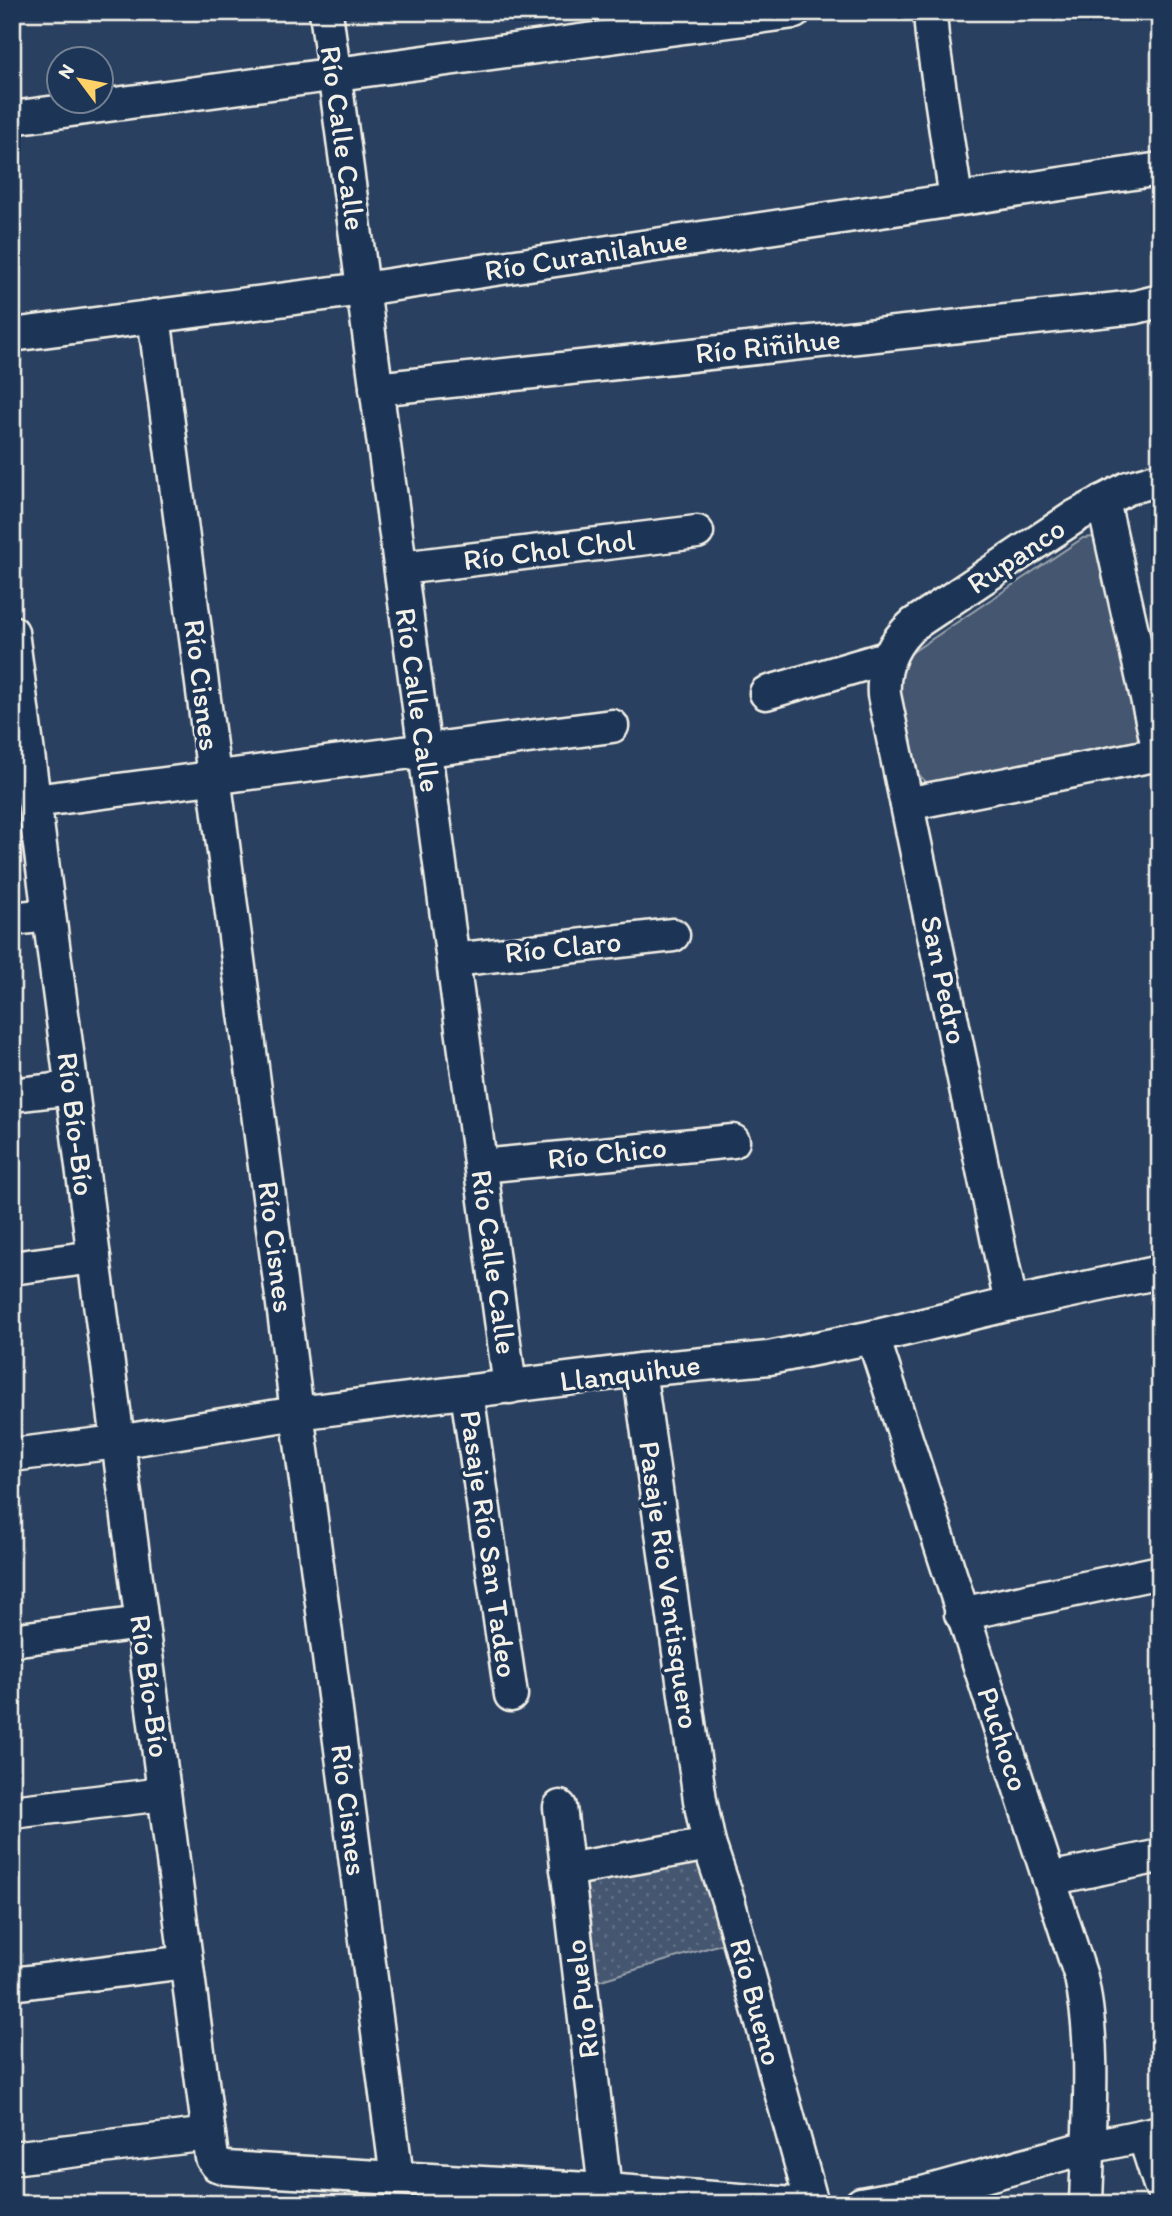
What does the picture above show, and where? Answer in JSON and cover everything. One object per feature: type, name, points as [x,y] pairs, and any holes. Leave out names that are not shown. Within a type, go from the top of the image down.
[{"type":"street","name":"Río Calle Calle","points":[[326,12],[510,1387]]},
{"type":"street","points":[[12,118],[334,75],[741,15],[794,12]]},
{"type":"street","points":[[930,12],[956,199]]},
{"type":"street","name":"Río Curanilahue","points":[[12,335],[363,289],[1160,169]]},
{"type":"street","name":"Río Riñihue","points":[[376,389],[1136,307],[1160,301]]},
{"type":"street","name":"Río Cisnes","points":[[154,316],[397,2178]]},
{"type":"street","name":"Rupanco","points":[[889,657],[914,624],[1076,516],[1128,488],[1160,478]]},
{"type":"street","points":[[907,804],[1160,755],[1103,501]]},
{"type":"street","name":"Río Chol Chol","points":[[401,568],[698,532]]},
{"type":"street","name":"Río Bío-Bío","points":[[12,632],[212,2158],[217,2165],[226,2168],[794,2204]]},
{"type":"street","points":[[766,693],[889,657]]},
{"type":"street","name":"San Pedro","points":[[889,657],[884,675],[884,695],[1011,1304]]},
{"type":"street","points":[[34,801],[611,726]]},
{"type":"street","points":[[12,919],[49,915]]},
{"type":"street","name":"Río Claro","points":[[453,960],[673,935]]},
{"type":"street","points":[[12,1095],[72,1088]]},
{"type":"street","name":"Río Chico","points":[[481,1166],[733,1141]]},
{"type":"street","points":[[12,1268],[94,1257]]},
{"type":"street","name":"Llanquihue","points":[[12,1455],[117,1442],[297,1413],[639,1370],[769,1358],[1160,1272]]},
{"type":"street","name":"Puchoco","points":[[873,1337],[1081,1977],[1091,2043],[1086,2204]]},
{"type":"street","name":"Pasaje Río Ventisquero","points":[[639,1370],[700,1800]]},
{"type":"street","name":"Pasaje Río San Tadeo","points":[[467,1393],[511,1695]]},
{"type":"street","points":[[961,1614],[1160,1572]]},
{"type":"street","points":[[12,1640],[141,1623]]},
{"type":"street","points":[[12,1812],[164,1794]]},
{"type":"street","name":"Río Bueno","points":[[700,1800],[709,1844],[728,1900],[812,2204]]},
{"type":"street","name":"Río Puelo","points":[[560,1808],[605,2190]]},
{"type":"street","points":[[567,1870],[709,1844]]},
{"type":"street","points":[[1049,1879],[1160,1856]]},
{"type":"street","points":[[12,1984],[186,1962]]},
{"type":"street","points":[[12,2158],[209,2134]]},
{"type":"street","points":[[861,2204],[923,2193],[1088,2147],[1152,2134],[1160,2185]]},
{"type":"shaded area","points":[[1093,537],[1101,545],[1139,733],[1136,744],[941,788],[927,783],[917,773],[898,700],[899,669],[911,653],[1083,538]]},
{"type":"shaded area","points":[[704,1861],[731,1941],[598,1981],[578,1886],[594,1874]]}]
